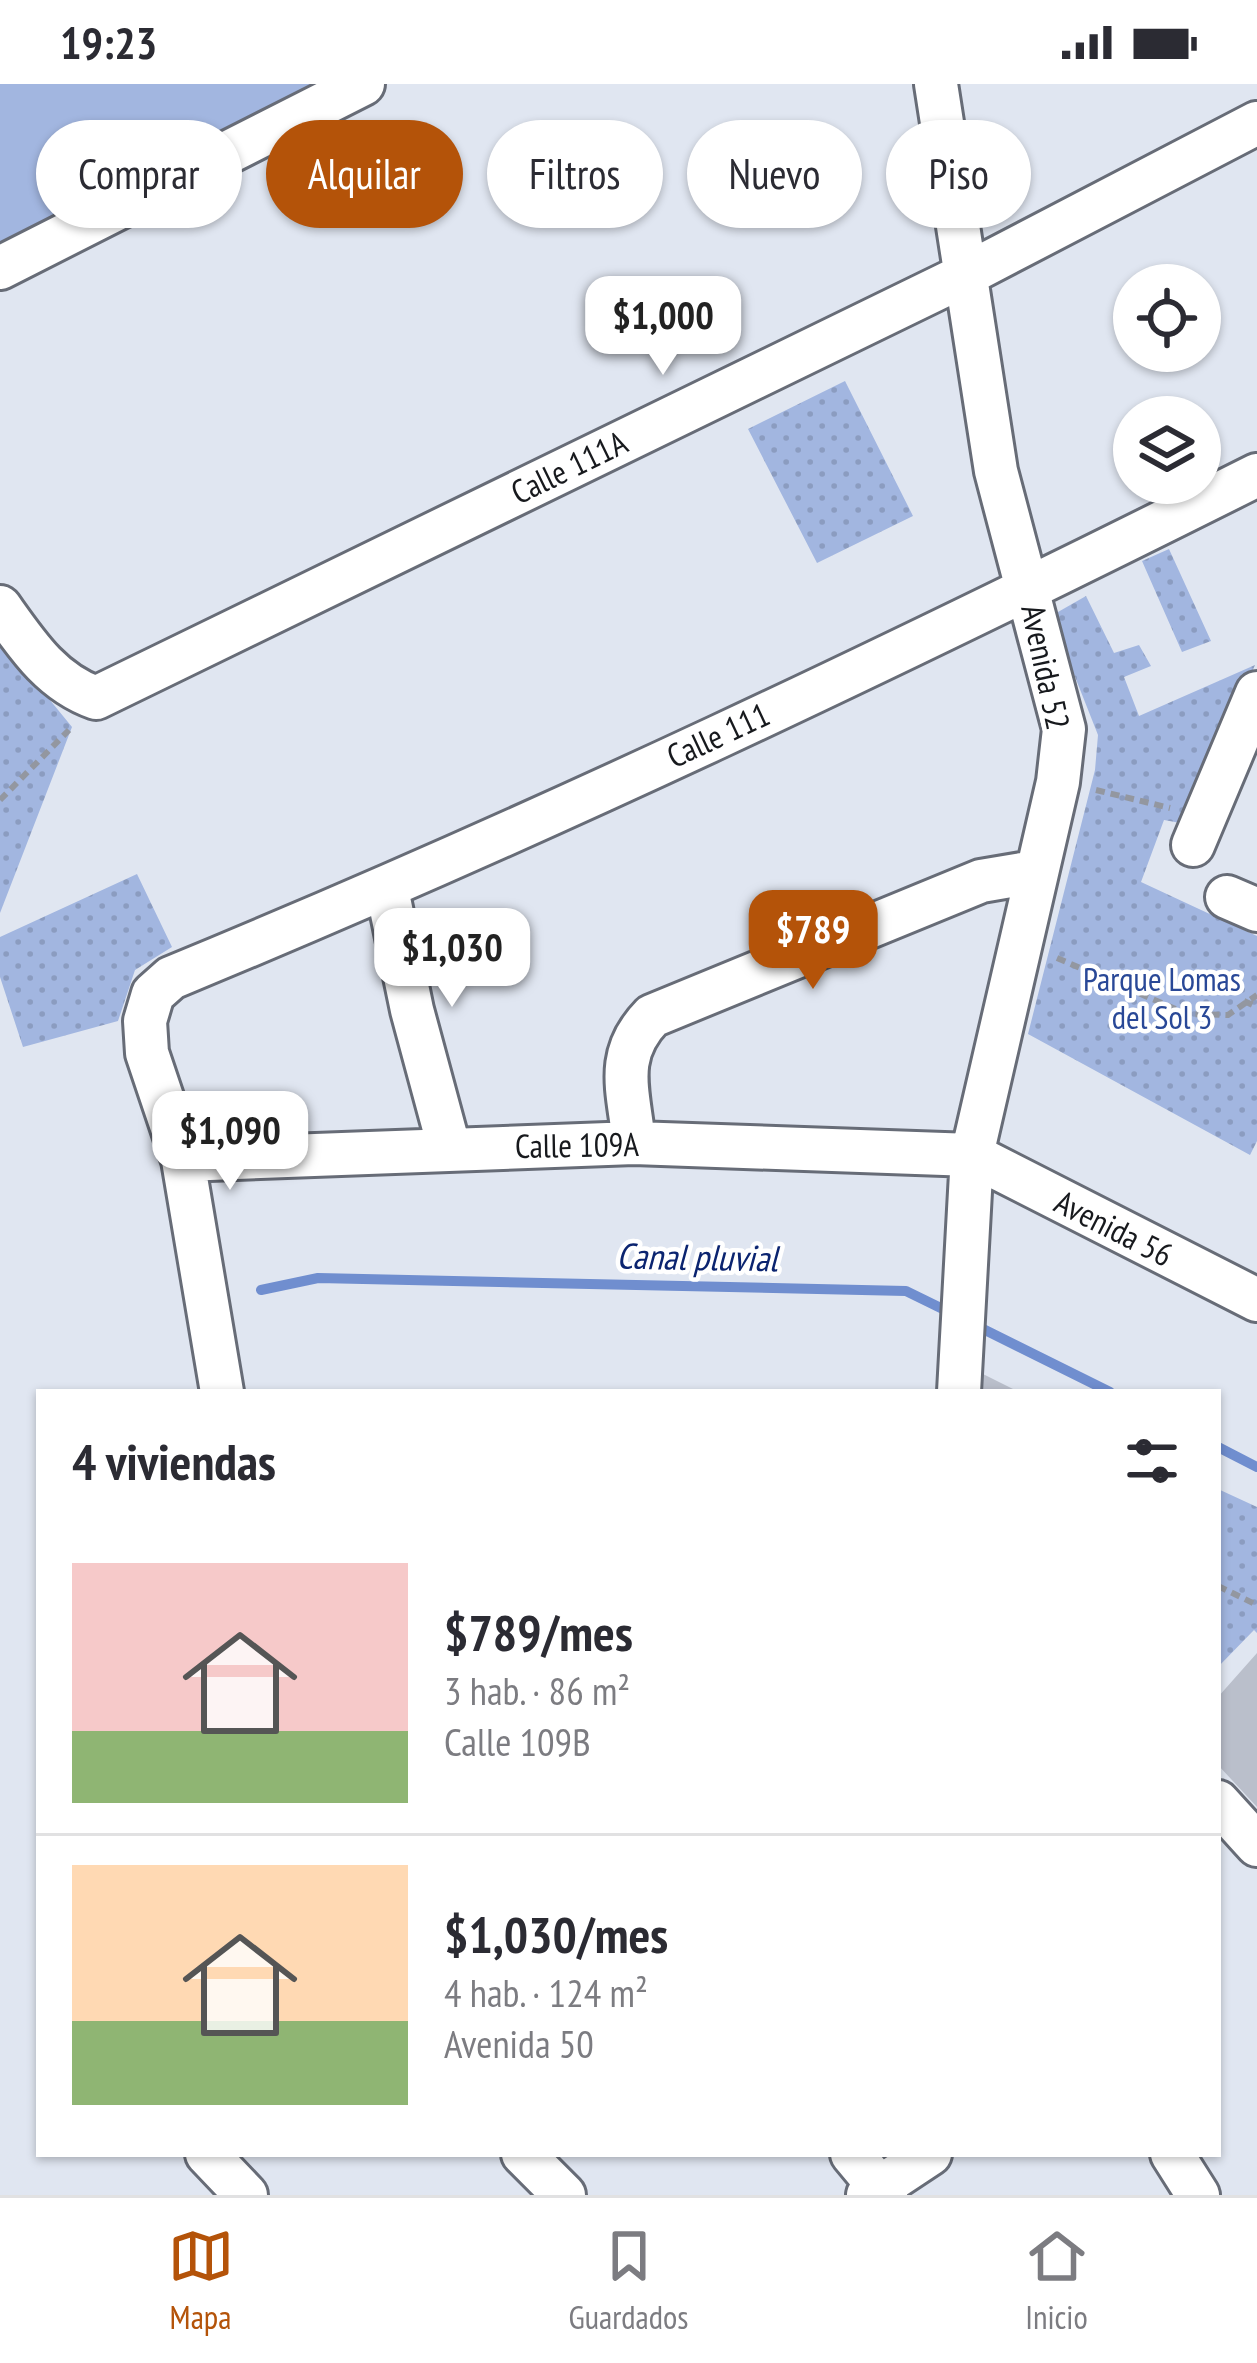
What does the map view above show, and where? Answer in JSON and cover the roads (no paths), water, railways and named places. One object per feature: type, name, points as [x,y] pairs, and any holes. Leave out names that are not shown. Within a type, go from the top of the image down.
[{"type":"street","points":[[0,268],[362,84]]},
{"type":"street","name":"Avenida 52","points":[[937,84],[996,471],[1064,729],[1058,782],[972,1155],[958,1381]]},
{"type":"street","name":"Calle 111A","points":[[0,607],[71,708],[963,276],[1257,123]]},
{"type":"street","name":"Calle 111","points":[[183,1160],[147,1053],[145,1021],[153,994],[171,978],[387,889],[1030,590],[1257,476]]},
{"type":"street","points":[[1193,845],[1257,693]]},
{"type":"street","points":[[634,1143],[627,1065],[631,1037],[652,1016],[981,881],[1034,872]]},
{"type":"street","points":[[387,889],[412,1010],[449,1148]]},
{"type":"street","name":"Calle 109A","points":[[183,1160],[634,1143],[972,1155]]},
{"type":"street","name":"Avenida 56","points":[[972,1155],[1257,1300]]},
{"type":"street","points":[[183,1160],[221,1389]]},
{"type":"street","points":[[1221,1805],[1257,1845]]},
{"type":"street","points":[[210,2157],[246,2195]]},
{"type":"street","points":[[526,2157],[564,2195]]},
{"type":"street","points":[[854,2157],[878,2192],[926,2157]]},
{"type":"street","points":[[1174,2157],[1198,2195]]},
{"type":"waterway","name":"Canal pluvial","points":[[261,1290],[318,1278],[906,1291],[953,1314]]},
{"type":"waterway","name":"Canal pluvial","points":[[975,1325],[1104,1389]]},
{"type":"waterway","name":"Canal pluvial","points":[[1221,1449],[1257,1467]]},
{"type":"park label","name":"Parque Lomas del Sol 3","points":[[1162,998]]}]
